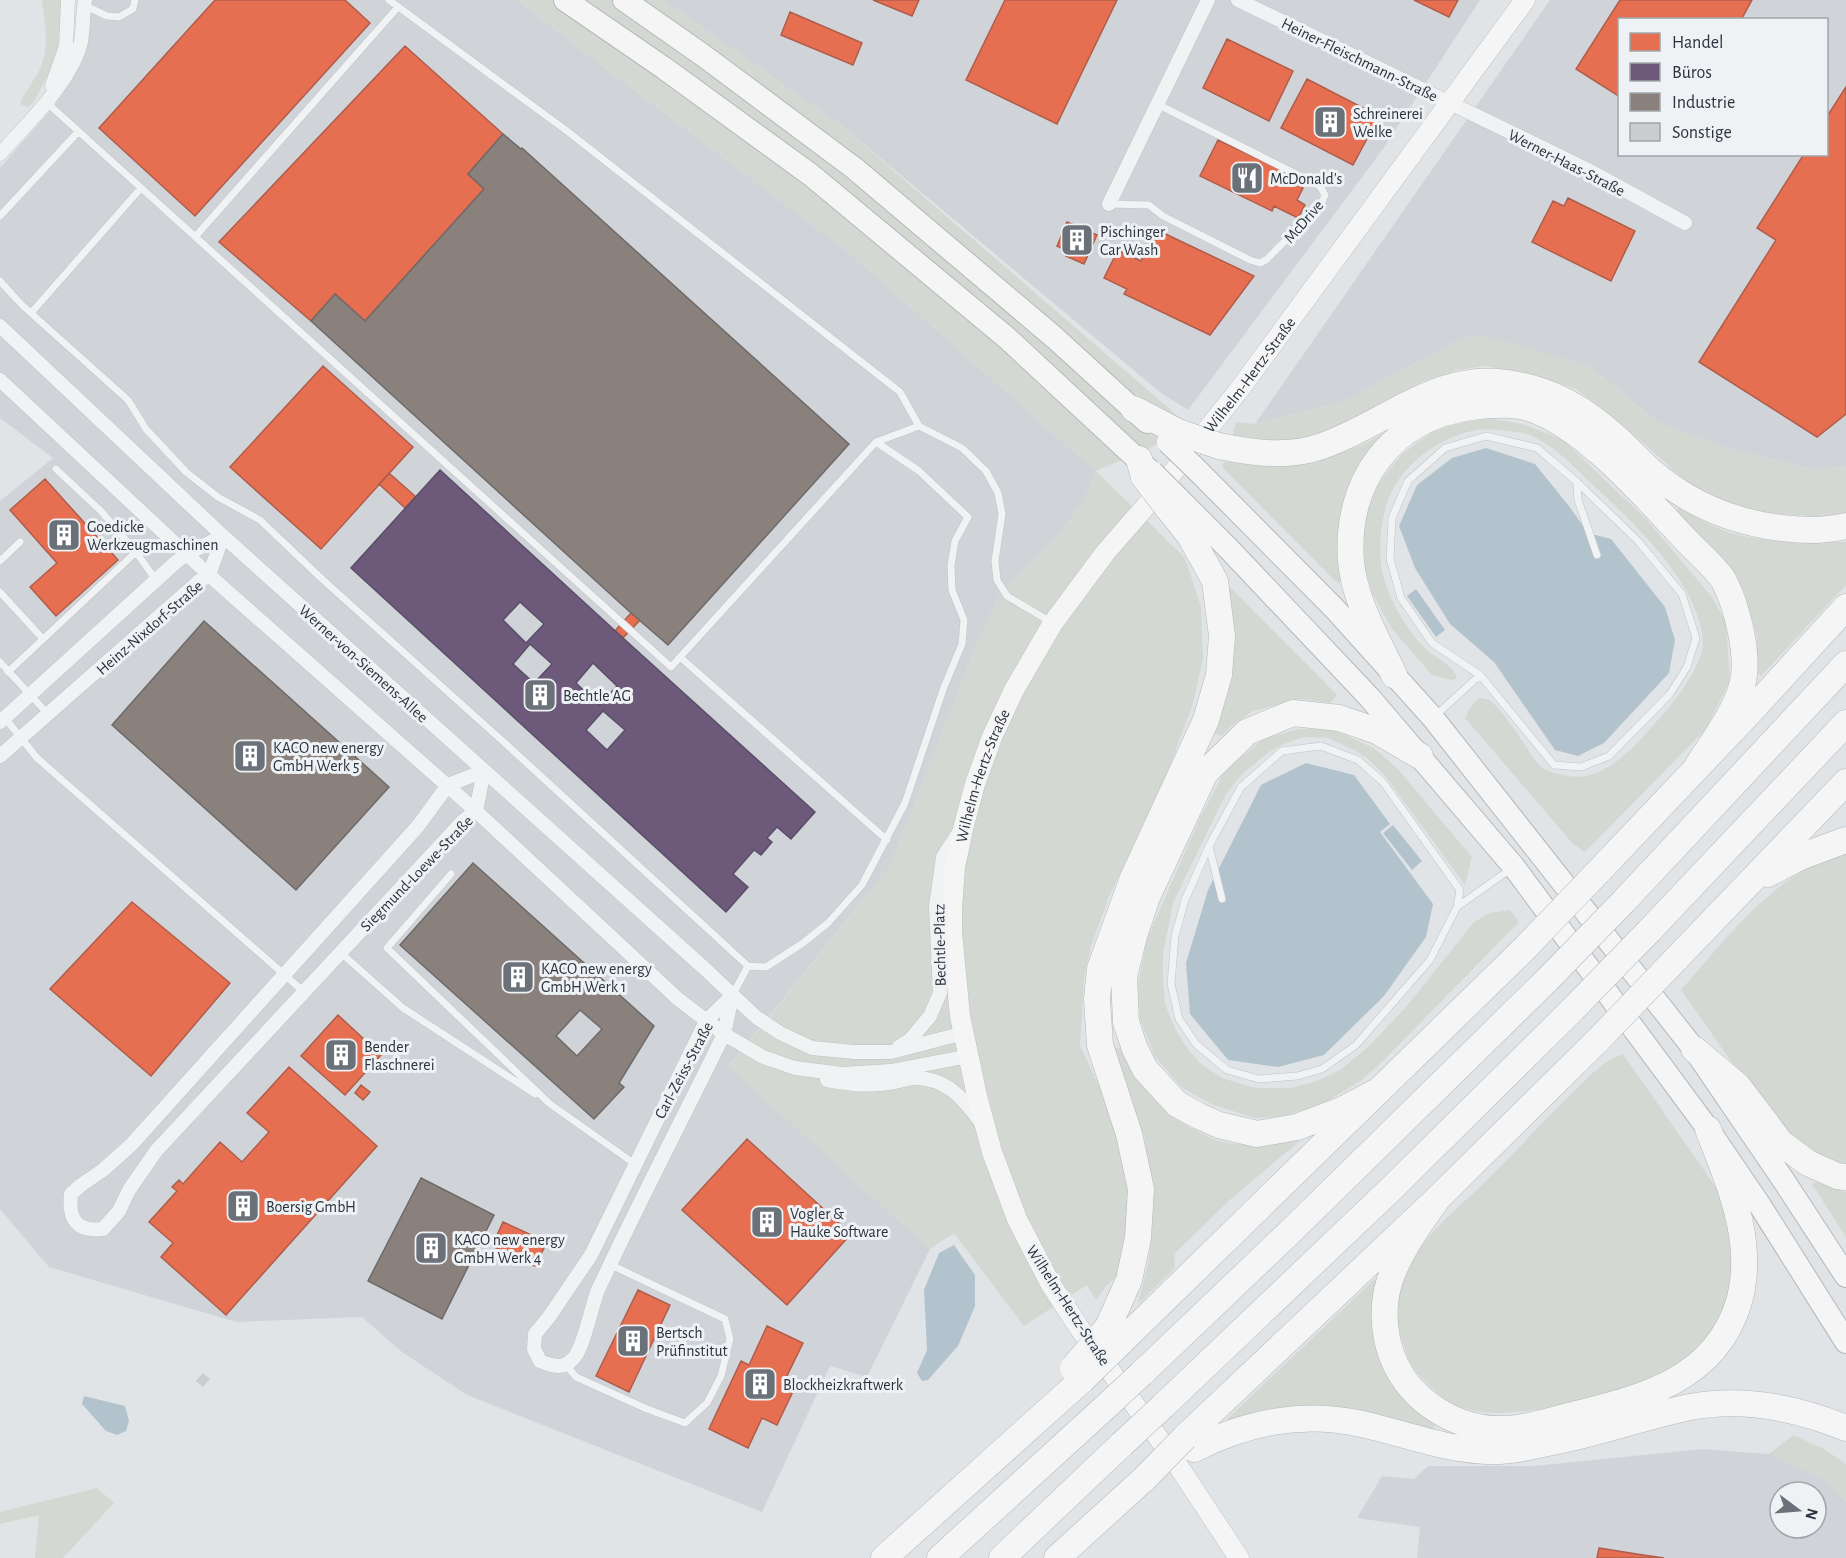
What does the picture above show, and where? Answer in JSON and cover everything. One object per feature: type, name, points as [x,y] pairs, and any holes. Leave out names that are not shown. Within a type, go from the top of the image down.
[{"type":"highway","points":[[565,0],[664,68],[811,175],[999,331],[1144,469],[1172,502],[1292,614],[1369,697],[1514,867],[1708,1129],[1761,1207],[1846,1342]]},
{"type":"highway","points":[[624,0],[704,56],[854,168],[1055,338],[1134,409],[1173,437],[1197,470],[1334,608],[1433,718],[1694,1049],[1846,1276]]},
{"type":"highway","points":[[1173,437],[1257,453],[1289,453],[1320,447],[1426,394],[1453,385],[1485,381],[1507,383],[1544,391],[1563,399],[1587,414],[1618,439],[1652,472],[1685,496],[1723,516],[1764,526],[1815,530],[1846,526]]},
{"type":"highway","points":[[1394,675],[1354,580],[1350,541],[1352,522],[1362,487],[1384,453],[1400,437],[1423,421],[1449,410],[1490,405],[1528,407],[1558,421],[1628,479],[1723,580],[1737,615],[1744,644],[1744,681],[1736,703],[1698,765]]},
{"type":"highway","points":[[1114,1335],[1138,1238],[1141,1189],[1129,1134],[1100,1045],[1097,999],[1100,969],[1133,878],[1206,720],[1219,675],[1222,636],[1215,581],[1172,502]]},
{"type":"highway","points":[[884,1558],[1049,1409],[1114,1335],[1376,1092],[1524,949],[1750,712],[1846,607]]},
{"type":"highway","points":[[940,1558],[1142,1374],[1548,978],[1624,901],[1846,664]]},
{"type":"highway","points":[[1376,1092],[1342,1110],[1297,1127],[1257,1134],[1219,1125],[1199,1116],[1177,1104],[1144,1070],[1126,1022],[1124,975],[1134,936],[1148,897],[1206,773],[1248,732],[1293,713],[1339,718],[1377,731],[1420,756]]},
{"type":"highway","points":[[1002,1558],[1392,1188],[1572,1010],[1846,723]]},
{"type":"highway","points":[[1057,1558],[1144,1479],[1190,1443],[1599,1040],[1846,782]]},
{"type":"highway","points":[[1745,888],[1800,857],[1846,840]]},
{"type":"highway","points":[[1694,1049],[1738,1086],[1781,1143],[1808,1163],[1837,1176],[1846,1177]]},
{"type":"highway","points":[[1438,1198],[1397,1259],[1385,1302],[1384,1326],[1389,1348],[1397,1370],[1413,1391],[1428,1405],[1446,1416],[1468,1424],[1506,1429],[1625,1402],[1681,1378],[1701,1363],[1727,1330],[1737,1305],[1742,1286],[1744,1257],[1741,1226],[1734,1198],[1708,1129]]},
{"type":"highway","points":[[1190,1443],[1257,1425],[1291,1419],[1326,1419],[1361,1424],[1473,1450],[1501,1451],[1578,1437],[1692,1407],[1738,1403],[1777,1406],[1803,1412],[1846,1428]]},
{"type":"main road","name":"Wilhelm-Hertz-Straße","points":[[1473,70],[1515,0]]},
{"type":"main road","name":"Wilhelm-Hertz-Straße","points":[[1239,1558],[1174,1461],[1080,1329],[1050,1283],[1017,1219],[992,1152],[960,1016],[952,932],[955,867],[975,784],[992,737],[1014,690],[1053,623],[1105,553],[1146,507],[1239,390],[1525,0]]},
{"type":"street","points":[[45,101],[66,46],[68,0]]},
{"type":"street","points":[[1109,204],[1208,0]]},
{"type":"street","name":"Heiner-Fleischmann-Straße","points":[[1238,0],[1449,103]]},
{"type":"street","points":[[0,154],[70,70],[81,42],[85,3]]},
{"type":"street","name":"Werner-Haas-Straße","points":[[1449,103],[1586,169],[1685,223]]},
{"type":"street","name":"Werner-von-Siemens-Allee","points":[[0,326],[223,536],[704,968],[732,996]]},
{"type":"street","points":[[0,380],[209,575],[448,785],[678,999],[706,1021],[763,1057],[795,1068],[813,1078],[845,1083],[879,1084],[914,1078],[928,1079],[943,1084],[964,1098],[987,1131]]},
{"type":"street","name":"Heinz-Nixdorf-Straße","points":[[3,720],[187,554],[223,536]]},
{"type":"street","name":"Heinz-Nixdorf-Straße","points":[[0,756],[198,582],[209,575],[223,536]]},
{"type":"street","points":[[448,785],[484,771]]},
{"type":"street","name":"Siegmund-Loewe-Straße","points":[[448,785],[418,826],[130,1145],[103,1170],[71,1194],[70,1209],[76,1223],[90,1230],[103,1229],[119,1211],[129,1190],[156,1151],[463,821],[476,811],[484,771]]},
{"type":"street","name":"Bechtle-Platz","points":[[891,1052],[910,1040],[917,1032],[930,1016],[940,993],[936,906],[940,876],[943,857],[964,825]]},
{"type":"street","points":[[268,993],[287,1011]]},
{"type":"street","points":[[732,996],[756,1017],[780,1033],[812,1048],[854,1052],[891,1052],[964,1033]]},
{"type":"street","name":"Carl-Zeiss-Straße","points":[[732,996],[724,1034],[597,1293],[575,1357],[566,1365],[551,1366],[540,1361],[534,1349],[536,1334],[591,1255],[706,1021],[732,996]]},
{"type":"street","points":[[795,1068],[842,1074],[891,1071],[969,1056]]},
{"type":"street","points":[[591,1255],[611,1265]]},
{"type":"lane","points":[[85,3],[107,16],[119,17],[133,9],[135,0]]},
{"type":"lane","points":[[389,0],[567,131],[900,392],[919,426],[962,448],[986,471],[998,493],[1002,514],[995,561],[997,580],[1007,596],[1053,623]]},
{"type":"lane","points":[[195,237],[398,7]]},
{"type":"lane","points":[[45,101],[671,667],[876,441],[919,426]]},
{"type":"lane","name":"McDrive","points":[[1109,204],[1149,205],[1163,216],[1260,263],[1266,260],[1321,205],[1325,195],[1320,186],[1157,105]]},
{"type":"lane","points":[[0,216],[78,132]]},
{"type":"lane","points":[[31,313],[141,188]]},
{"type":"lane","points":[[0,281],[31,313],[129,400],[146,429],[186,472],[218,497],[260,520],[748,966],[766,967],[803,943],[828,923],[862,885],[905,802],[944,687],[962,644],[964,620],[952,590],[951,565],[956,541],[968,517],[919,471],[876,441]]},
{"type":"lane","points":[[1486,436],[1537,448],[1577,482],[1636,540],[1682,594],[1696,638],[1687,667],[1670,694],[1609,756],[1581,767],[1554,765],[1480,675],[1432,643],[1401,598],[1390,559],[1392,518],[1408,481],[1445,448],[1486,436]]},
{"type":"lane","points":[[56,469],[101,511],[136,552],[156,580]]},
{"type":"lane","points":[[1577,482],[1578,500],[1597,555]]},
{"type":"lane","points":[[0,561],[20,542]]},
{"type":"lane","points":[[8,672],[136,552]]},
{"type":"lane","points":[[0,592],[43,639]]},
{"type":"lane","points":[[680,657],[887,840]]},
{"type":"lane","points":[[0,663],[48,714]]},
{"type":"lane","points":[[1433,718],[1480,675]]},
{"type":"lane","points":[[3,720],[46,766],[304,992]]},
{"type":"lane","points":[[1321,746],[1358,760],[1383,782],[1460,890],[1457,907],[1430,960],[1356,1046],[1322,1069],[1297,1076],[1259,1080],[1227,1070],[1196,1044],[1179,1019],[1171,984],[1175,936],[1182,909],[1209,846],[1241,787],[1282,751],[1321,746]]},
{"type":"lane","points":[[1209,846],[1222,899]]},
{"type":"lane","points":[[1457,907],[1514,867]]},
{"type":"lane","points":[[451,874],[387,948],[550,1104]]},
{"type":"lane","points":[[340,953],[403,1008],[550,1104],[635,1164]]},
{"type":"lane","points":[[732,996],[748,966]]},
{"type":"lane","points":[[566,1365],[576,1377],[647,1409],[685,1423],[707,1403],[721,1376],[730,1339],[725,1319],[611,1265]]},
{"type":"shaded area","points":[[42,0],[62,0],[62,31],[53,65],[33,103],[28,107],[20,104],[39,71],[45,54],[46,36]]},
{"type":"shaded area","points":[[92,0],[517,0],[846,250],[1096,471],[1084,501],[1054,540],[999,596],[976,646],[890,866],[729,1066],[930,1249],[867,1377],[830,1366],[762,1512],[467,1395],[402,1352],[362,1317],[236,1322],[49,1267],[0,1209],[0,501],[53,458],[0,418],[0,168],[56,104]]},
{"type":"shaded area","points":[[517,0],[663,0],[842,126],[1193,429],[1096,471],[846,250]]},
{"type":"shaded area","points":[[663,0],[1480,0],[1383,149],[1188,410],[1161,393],[842,126]]},
{"type":"shaded area","points":[[1550,0],[1846,0],[1846,466],[1816,470],[1729,449],[1659,423],[1589,366],[1464,337],[1345,401],[1255,424]]},
{"type":"shaded area","points":[[1485,336],[1589,366],[1659,423],[1729,449],[1816,470],[1846,466],[1846,515],[1826,517],[1762,513],[1722,500],[1688,483],[1623,425],[1576,389],[1538,376],[1485,366],[1458,370],[1423,381],[1370,414],[1314,438],[1280,443],[1231,442],[1236,422],[1255,424],[1345,401],[1464,337]]},
{"type":"shaded area","points":[[1489,418],[1522,424],[1562,439],[1647,520],[1712,597],[1726,622],[1730,681],[1706,729],[1585,852],[1573,844],[1465,718],[1479,698],[1489,700],[1506,717],[1542,768],[1568,776],[1594,774],[1618,761],[1628,752],[1678,696],[1702,652],[1703,643],[1699,621],[1679,578],[1663,558],[1629,519],[1564,458],[1547,444],[1527,434],[1478,430],[1440,443],[1407,469],[1392,491],[1384,516],[1380,544],[1381,563],[1391,597],[1418,641],[1448,665],[1457,678],[1452,680],[1432,675],[1392,629],[1372,593],[1362,558],[1362,526],[1378,484],[1401,455],[1430,433],[1454,424]]},
{"type":"shaded area","points":[[1382,436],[1339,528],[1339,573],[1342,579],[1339,583],[1222,467],[1224,462],[1276,465],[1302,463],[1330,457]]},
{"type":"shaded area","points":[[1096,471],[1185,558],[1201,607],[1203,658],[1193,704],[1167,773],[1109,897],[1091,946],[1084,979],[1080,1046],[1101,1090],[1122,1151],[1128,1193],[1127,1231],[1119,1280],[1115,1278],[1096,1300],[1087,1285],[1024,1326],[954,1233],[930,1249],[729,1067],[890,866],[976,646],[999,596],[1054,540],[1084,501]]},
{"type":"shaded area","points":[[1679,507],[1713,526],[1740,535],[1785,541],[1846,542],[1846,585],[1761,676],[1756,671],[1757,638],[1745,594],[1731,572],[1676,512]]},
{"type":"shaded area","points":[[1222,579],[1337,695],[1330,703],[1300,699],[1253,711],[1221,736],[1214,733]]},
{"type":"shaded area","points":[[1300,729],[1331,729],[1374,748],[1396,767],[1472,857],[1465,885],[1386,777],[1367,758],[1328,738],[1304,737],[1269,752],[1242,774],[1226,794],[1173,903],[1163,954],[1165,1004],[1175,1029],[1200,1063],[1222,1078],[1255,1088],[1289,1088],[1315,1082],[1340,1070],[1368,1047],[1406,1007],[1474,922],[1490,913],[1510,910],[1519,922],[1362,1080],[1326,1102],[1281,1117],[1254,1118],[1211,1104],[1181,1087],[1154,1055],[1140,1019],[1138,984],[1147,939],[1199,820],[1225,770],[1265,738]]},
{"type":"shaded area","points":[[1846,854],[1846,1166],[1811,1154],[1768,1114],[1681,990],[1754,908],[1798,874],[1821,862]]},
{"type":"shaded area","points":[[1112,1047],[1121,1048],[1144,1087],[1163,1108],[1201,1133],[1222,1142],[1252,1145],[1301,1140],[1232,1198],[1174,1254],[1175,1268],[1138,1304],[1149,1259],[1152,1198],[1145,1139]]},
{"type":"shaded area","points":[[1623,1054],[1717,1189],[1727,1215],[1732,1240],[1733,1264],[1730,1288],[1723,1310],[1711,1332],[1694,1352],[1673,1370],[1661,1376],[1597,1397],[1527,1411],[1489,1413],[1456,1406],[1416,1372],[1402,1340],[1397,1318],[1398,1297],[1411,1260],[1437,1228],[1588,1077],[1608,1061]]},
{"type":"shaded area","points":[[1816,1182],[1846,1192],[1846,1237],[1812,1184]]},
{"type":"shaded area","points":[[1377,1277],[1372,1322],[1380,1361],[1401,1395],[1435,1425],[1433,1429],[1301,1406],[1269,1409],[1229,1421],[1227,1419]]},
{"type":"shaded area","points":[[1793,1435],[1824,1449],[1846,1464],[1846,1502],[1828,1484],[1828,1480],[1769,1454]]},
{"type":"shaded area","points":[[1702,1449],[1769,1454],[1824,1480],[1768,1480],[1768,1540],[1828,1540],[1828,1484],[1846,1502],[1846,1558],[1417,1558],[1420,1527],[1357,1518],[1382,1476],[1414,1479],[1428,1466],[1534,1466]]},
{"type":"shaded area","points":[[97,1488],[114,1503],[63,1558],[35,1558],[39,1515],[0,1524],[0,1512]]},
{"type":"water","points":[[1486,448],[1535,464],[1588,533],[1611,539],[1665,607],[1675,640],[1669,673],[1604,743],[1578,756],[1555,750],[1494,662],[1450,624],[1415,568],[1399,526],[1417,485],[1452,458]]},
{"type":"water","points":[[1416,589],[1445,630],[1436,637],[1407,596]]},
{"type":"water","points":[[1306,763],[1354,775],[1390,824],[1380,832],[1433,904],[1426,937],[1384,996],[1324,1055],[1278,1067],[1228,1060],[1190,1014],[1186,963],[1208,890],[1261,785]]},
{"type":"water","points":[[1393,825],[1422,861],[1412,870],[1383,833]]},
{"type":"water","points":[[954,1245],[975,1275],[975,1306],[958,1346],[928,1380],[922,1381],[917,1373],[927,1350],[924,1290],[939,1253]]},
{"type":"water","points":[[84,1396],[125,1406],[129,1421],[126,1431],[117,1435],[106,1431],[82,1404]]},
{"type":"building: Handel","points":[[215,0],[345,0],[370,23],[195,216],[99,128]]},
{"type":"building: Handel","points":[[873,0],[919,0],[912,16]]},
{"type":"building: Handel","points":[[1005,0],[1117,0],[1057,124],[966,80]]},
{"type":"building: Handel","points":[[1414,0],[1458,0],[1449,17]]},
{"type":"building: Handel","points":[[1620,0],[1752,0],[1742,18],[1618,18],[1618,96],[1576,69]]},
{"type":"building: Handel","points":[[790,12],[862,43],[853,65],[781,35]]},
{"type":"building: Handel","points":[[1227,39],[1293,71],[1269,121],[1203,88]]},
{"type":"building: Handel","points":[[405,46],[503,134],[468,174],[484,189],[365,321],[335,294],[311,321],[219,242]]},
{"type":"building: Handel","name":"Schreinerei Welke","points":[[1307,79],[1379,116],[1353,165],[1281,128]]},
{"type":"building: Handel","points":[[1846,87],[1846,414],[1817,437],[1699,362],[1776,240],[1757,228],[1803,156],[1828,156],[1828,115]]},
{"type":"building: Handel","name":"McDonald's","points":[[1218,140],[1290,174],[1287,180],[1303,188],[1297,200],[1305,205],[1298,218],[1274,206],[1272,211],[1200,176]]},
{"type":"building: Handel","points":[[1568,198],[1635,231],[1611,281],[1532,242],[1553,201],[1564,206]]},
{"type":"building: Handel","name":"Pischinger Car Wash","points":[[1067,222],[1097,235],[1084,264],[1066,256],[1068,251],[1057,246]]},
{"type":"building: Handel","points":[[1155,229],[1254,276],[1210,335],[1124,294],[1127,289],[1104,278],[1118,250],[1141,261]]},
{"type":"building: Handel","points":[[323,366],[413,447],[321,549],[230,467]]},
{"type":"building: Handel","points":[[389,473],[416,497],[405,508],[379,484]]},
{"type":"building: Handel","name":"Goedicke Werkzeugmaschinen","points":[[45,479],[118,560],[56,616],[30,587],[57,563],[10,510]]},
{"type":"building: Handel","points":[[631,613],[640,620],[623,638],[615,631]]},
{"type":"building: Handel","points":[[132,902],[230,983],[151,1076],[50,989]]},
{"type":"building: Handel","name":"Bender Flaschnerei","points":[[338,1015],[381,1055],[345,1095],[301,1056]]},
{"type":"building: Handel","name":"Boersig GmbH","points":[[289,1067],[377,1146],[226,1315],[161,1257],[173,1243],[149,1222],[177,1191],[172,1187],[179,1180],[183,1184],[220,1142],[242,1162],[269,1132],[247,1113]]},
{"type":"building: Handel","points":[[361,1085],[370,1092],[363,1100],[355,1093]]},
{"type":"building: Handel","name":"Vogler & Hauke Software","points":[[747,1139],[851,1234],[787,1305],[682,1210]]},
{"type":"building: Handel","points":[[503,1222],[547,1242],[535,1266],[492,1246]]},
{"type":"building: Handel","name":"Bertsch Prüfinstitut","points":[[638,1290],[670,1305],[629,1392],[596,1376]]},
{"type":"building: Handel","name":"Blockheizkraftwerk","points":[[767,1326],[803,1343],[784,1382],[795,1387],[777,1425],[762,1418],[748,1448],[709,1429],[741,1361],[749,1365]]},
{"type":"building: Handel","points":[[1599,1548],[1643,1555],[1664,1558],[1597,1558]]},
{"type":"building: Büros","name":"Bechtle AG","points":[[440,470],[815,812],[791,839],[777,827],[767,838],[772,842],[761,855],[754,850],[733,874],[748,887],[726,912],[351,568]],"holes":[[[520,602],[544,624],[526,643],[503,620]],[[530,644],[552,664],[534,683],[513,664]],[[593,663],[617,686],[599,705],[576,683]],[[603,711],[625,730],[607,750],[586,730]]]},
{"type":"building: Industrie","points":[[503,134],[522,148],[849,444],[668,645],[311,321],[335,294],[365,321],[484,189],[468,174]]},
{"type":"building: Industrie","name":"KACO new energy GmbH Werk 5","points":[[204,621],[389,787],[296,890],[112,725]]},
{"type":"building: Industrie","name":"KACO new energy GmbH Werk 1","points":[[473,863],[654,1026],[619,1083],[624,1087],[594,1119],[400,945]],"holes":[[[580,1010],[602,1029],[577,1056],[556,1036]]]},
{"type":"building: Industrie","name":"KACO new energy GmbH Werk 4","points":[[421,1178],[494,1215],[442,1319],[368,1281]]},
{"type":"building: Sonstige","points":[[203,1373],[210,1379],[203,1387],[196,1381]]},
{"type":"place","name":"Schreinerei Welke","points":[[1330,122]]},
{"type":"place","name":"McDonald's","points":[[1247,178]]},
{"type":"place","name":"Pischinger Car Wash","points":[[1077,240]]},
{"type":"place","name":"Goedicke Werkzeugmaschinen","points":[[64,535]]},
{"type":"place","name":"Bechtle AG","points":[[540,695]]},
{"type":"place","name":"KACO new energy GmbH Werk 5","points":[[250,756]]},
{"type":"place","name":"KACO new energy GmbH Werk 1","points":[[518,977]]},
{"type":"place","name":"Bender Flaschnerei","points":[[341,1055]]},
{"type":"place","name":"Boersig GmbH","points":[[243,1206]]},
{"type":"place","name":"Vogler & Hauke Software","points":[[767,1222]]},
{"type":"place","name":"KACO new energy GmbH Werk 4","points":[[431,1248]]},
{"type":"place","name":"Bertsch Prüfinstitut","points":[[633,1341]]},
{"type":"place","name":"Blockheizkraftwerk","points":[[760,1384]]}]
